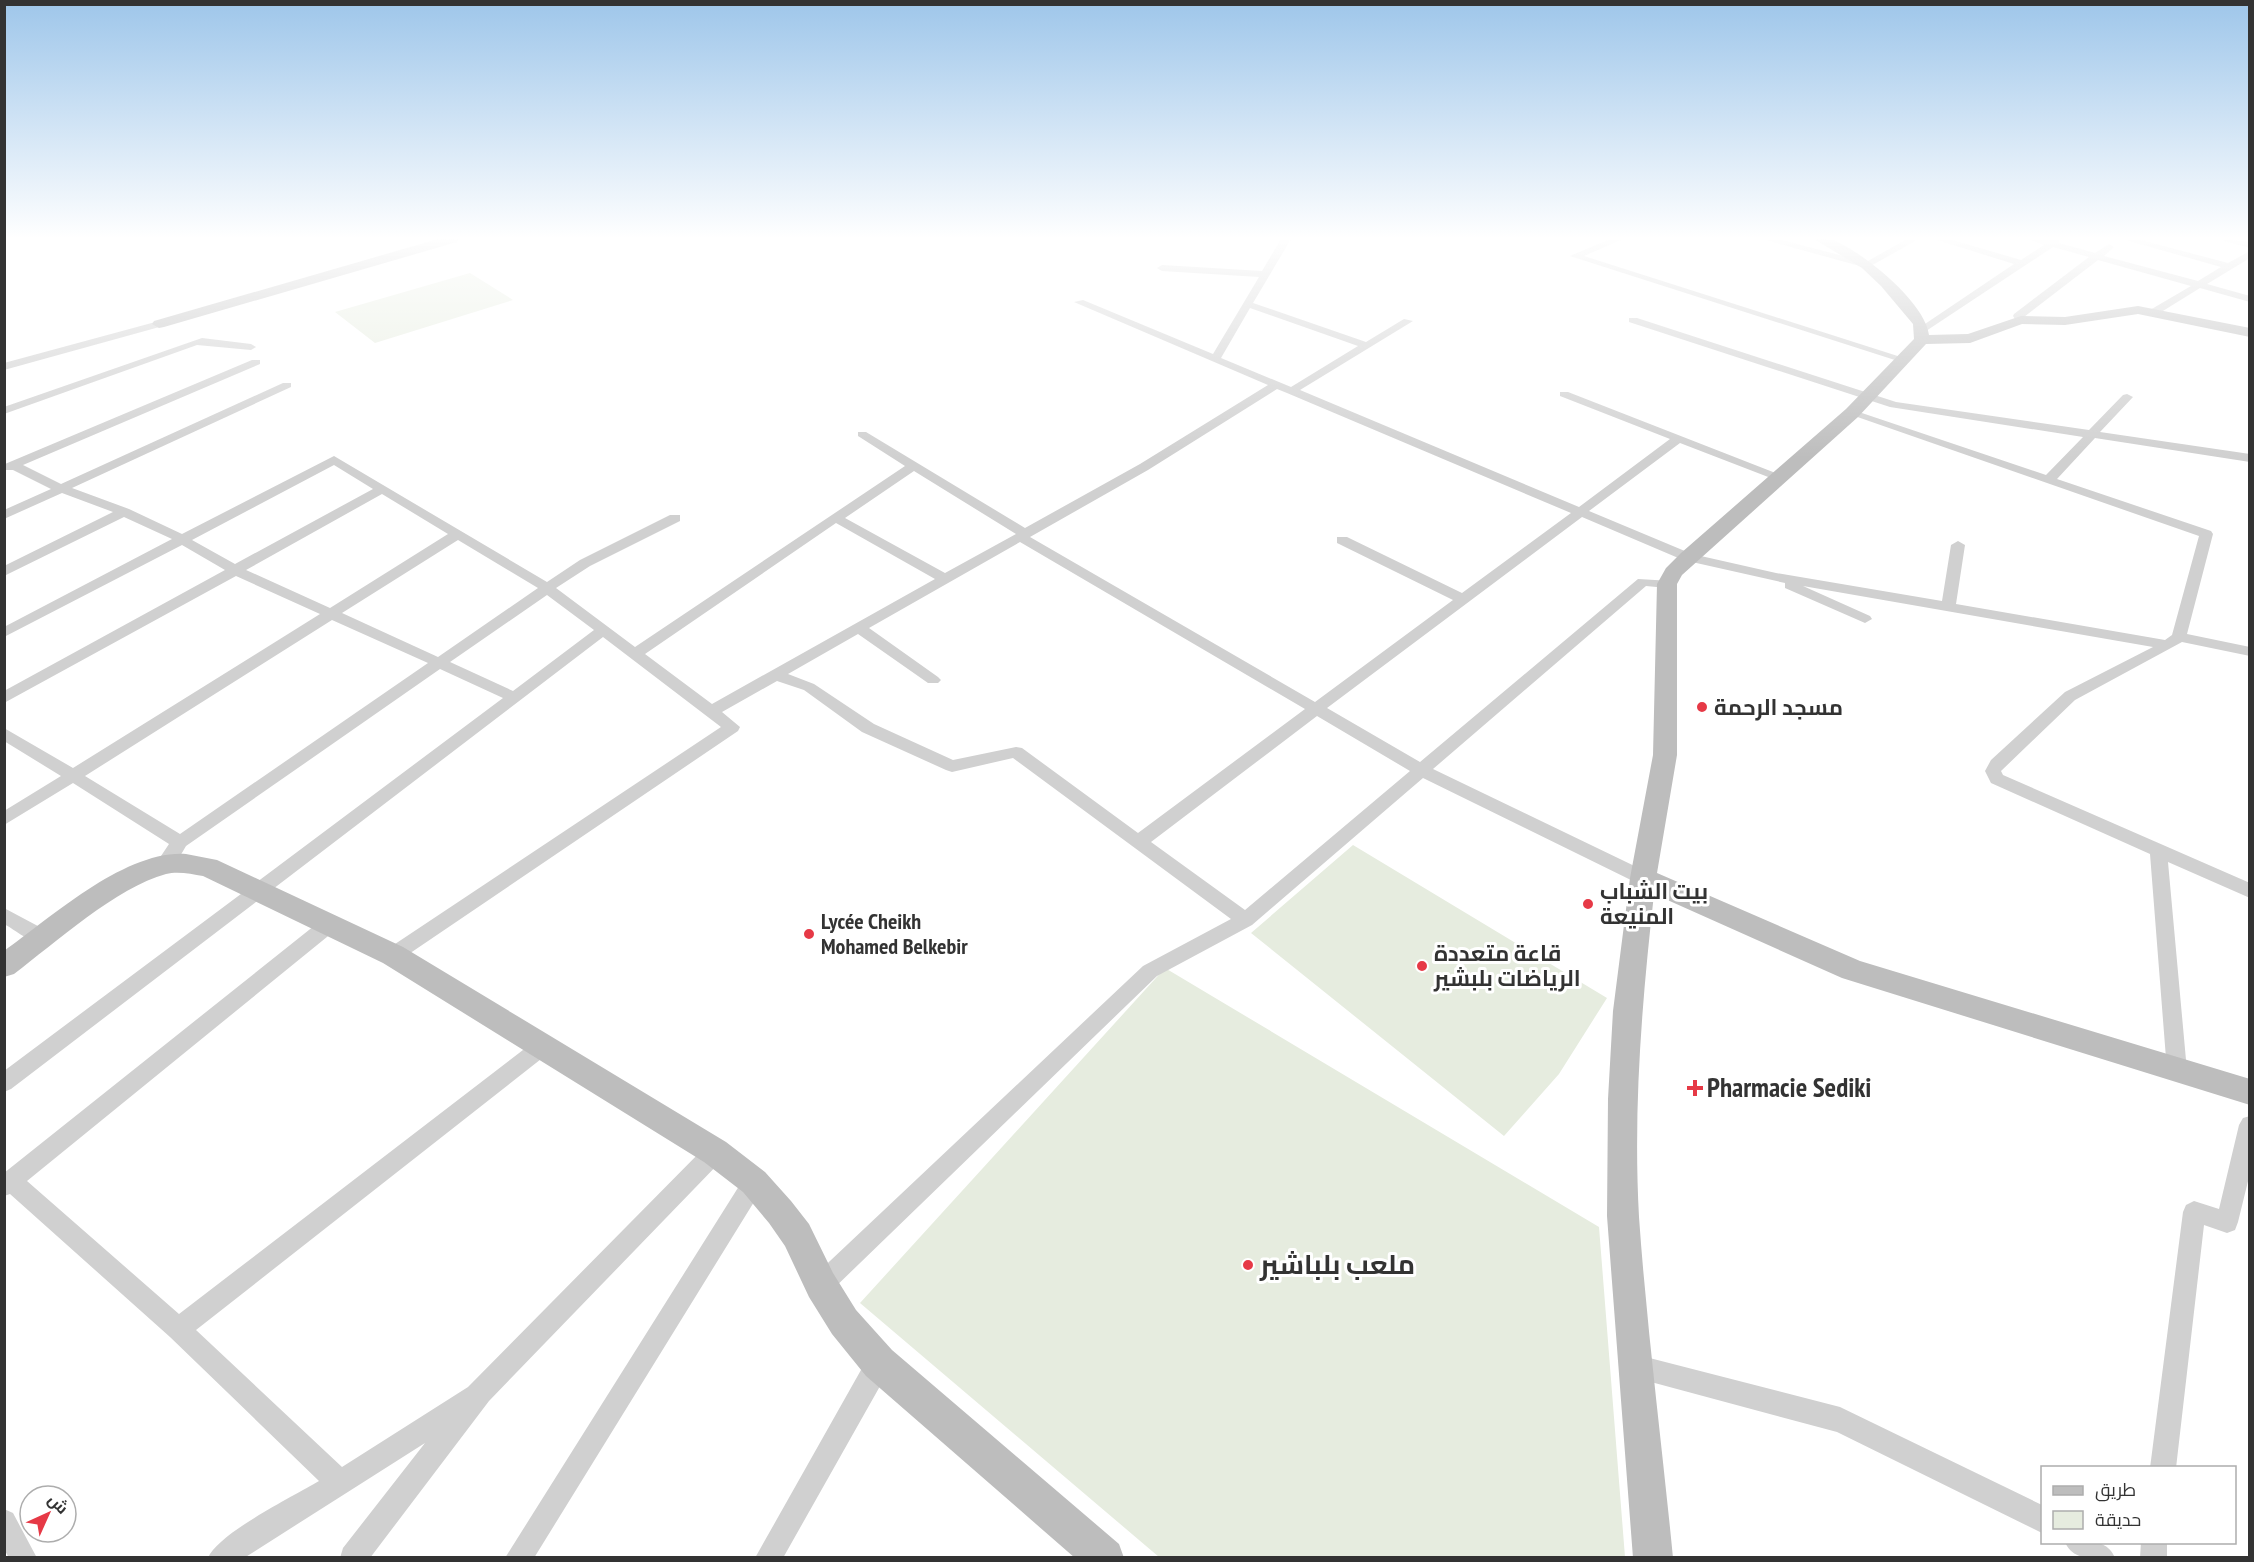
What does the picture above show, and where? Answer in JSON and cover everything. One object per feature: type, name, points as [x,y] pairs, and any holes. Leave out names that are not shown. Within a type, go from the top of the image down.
[{"type":"street","points":[[4,367],[201,312]]},
{"type":"street","points":[[1103,312],[1688,556],[1776,577],[1948,607],[2250,652]]},
{"type":"street","points":[[1215,359],[1243,312]]},
{"type":"street","points":[[1270,312],[1367,346]]},
{"type":"street","points":[[1751,312],[1902,360]]},
{"type":"street","points":[[1911,312],[1920,323],[1922,335]]},
{"type":"street","points":[[1653,1557],[1623,1216],[1623,1099],[1627,1011],[1643,878],[1665,755],[1667,584],[1673,573],[1688,556],[1860,405],[1922,335],[1954,312]]},
{"type":"street","points":[[2021,320],[2018,316],[2023,312]]},
{"type":"street","points":[[1922,335],[1970,338],[2021,320],[2065,321],[2115,312]]},
{"type":"street","points":[[2154,312],[2250,333]]},
{"type":"street","points":[[1633,320],[1860,405],[2048,481],[2206,534],[2173,641],[2070,696],[1996,764],[1993,771],[1997,778],[2250,891]]},
{"type":"street","points":[[1291,391],[1408,321]]},
{"type":"street","points":[[6,409],[195,342],[212,340],[232,346],[251,347]]},
{"type":"street","points":[[9,467],[256,362]]},
{"type":"street","points":[[4,515],[287,385]]},
{"type":"street","points":[[711,711],[1144,467],[1276,385]]},
{"type":"street","points":[[1564,394],[1780,477]]},
{"type":"street","points":[[2048,481],[2127,397]]},
{"type":"street","points":[[1860,405],[1894,405],[2250,458]]},
{"type":"street","points":[[862,434],[1023,536],[1424,771],[1643,878],[1852,970],[2250,1092]]},
{"type":"street","points":[[1138,842],[1679,438]]},
{"type":"street","points":[[4,633],[334,460],[547,588],[732,727],[393,955]]},
{"type":"street","points":[[635,654],[914,465]]},
{"type":"street","points":[[9,467],[124,512],[182,539],[237,571],[514,697]]},
{"type":"street","points":[[4,698],[382,489]]},
{"type":"street","points":[[4,572],[124,512]]},
{"type":"street","points":[[4,966],[105,895],[172,853],[547,588],[585,563],[622,547],[646,530],[675,518]]},
{"type":"street","points":[[836,518],[946,579]]},
{"type":"street","points":[[4,819],[458,534]]},
{"type":"street","points":[[1342,540],[1462,600]]},
{"type":"street","points":[[1948,607],[1958,545]]},
{"type":"street","points":[[1776,577],[1806,594],[1865,619]]},
{"type":"street","points":[[821,1285],[1150,971],[1245,920],[1424,771],[1642,582],[1667,584]]},
{"type":"street","points":[[859,628],[933,680]]},
{"type":"street","points":[[4,1083],[604,630]]},
{"type":"street","points":[[776,675],[809,687],[868,728],[952,766],[1016,752],[1245,920]]},
{"type":"street","points":[[4,733],[74,776],[184,863],[208,867],[331,923],[393,955],[715,1152],[753,1182],[797,1235],[821,1285],[844,1322],[879,1363],[1105,1557]]},
{"type":"street","points":[[2158,850],[2177,1071]]},
{"type":"street","points":[[4,915],[44,938]]},
{"type":"street","points":[[331,923],[8,1184],[178,1329],[340,1483]]},
{"type":"street","points":[[178,1329],[543,1046]]},
{"type":"street","points":[[2163,1466],[2194,1212],[2227,1222],[2250,1125]]},
{"type":"street","points":[[353,1557],[480,1392],[715,1152]]},
{"type":"street","points":[[518,1557],[753,1182]]},
{"type":"street","points":[[768,1557],[879,1363]]},
{"type":"street","points":[[1635,1366],[1840,1420],[2018,1505],[2041,1519]]},
{"type":"street","points":[[221,1557],[260,1530],[340,1483],[480,1392]]},
{"type":"street","points":[[4,1522],[24,1557]]},
{"type":"street","points":[[2081,1544],[2102,1557]]},
{"type":"green space","points":[[335,312],[475,312],[375,343]]},
{"type":"green space","name":"قاعة متعددة الرياضات بلبشير","points":[[1353,845],[1607,998],[1559,1074],[1504,1136],[1251,933]]},
{"type":"green space","name":"ملعب بلباشير","points":[[1165,968],[1599,1227],[1625,1557],[1159,1557],[860,1303]]},
{"type":"place","name":"مسجد الرحمة","points":[[1702,707]]},
{"type":"place","name":"بيت الشباب المنيعة","points":[[1588,904]]},
{"type":"place","name":"Lycée Cheikh Mohamed Belkebir","points":[[809,934]]},
{"type":"place","name":"قاعة متعددة الرياضات بلبشير","points":[[1422,966]]},
{"type":"place","name":"Pharmacie Sediki","points":[[1695,1088]]},
{"type":"place","name":"ملعب بلباشير","points":[[1248,1265]]}]
